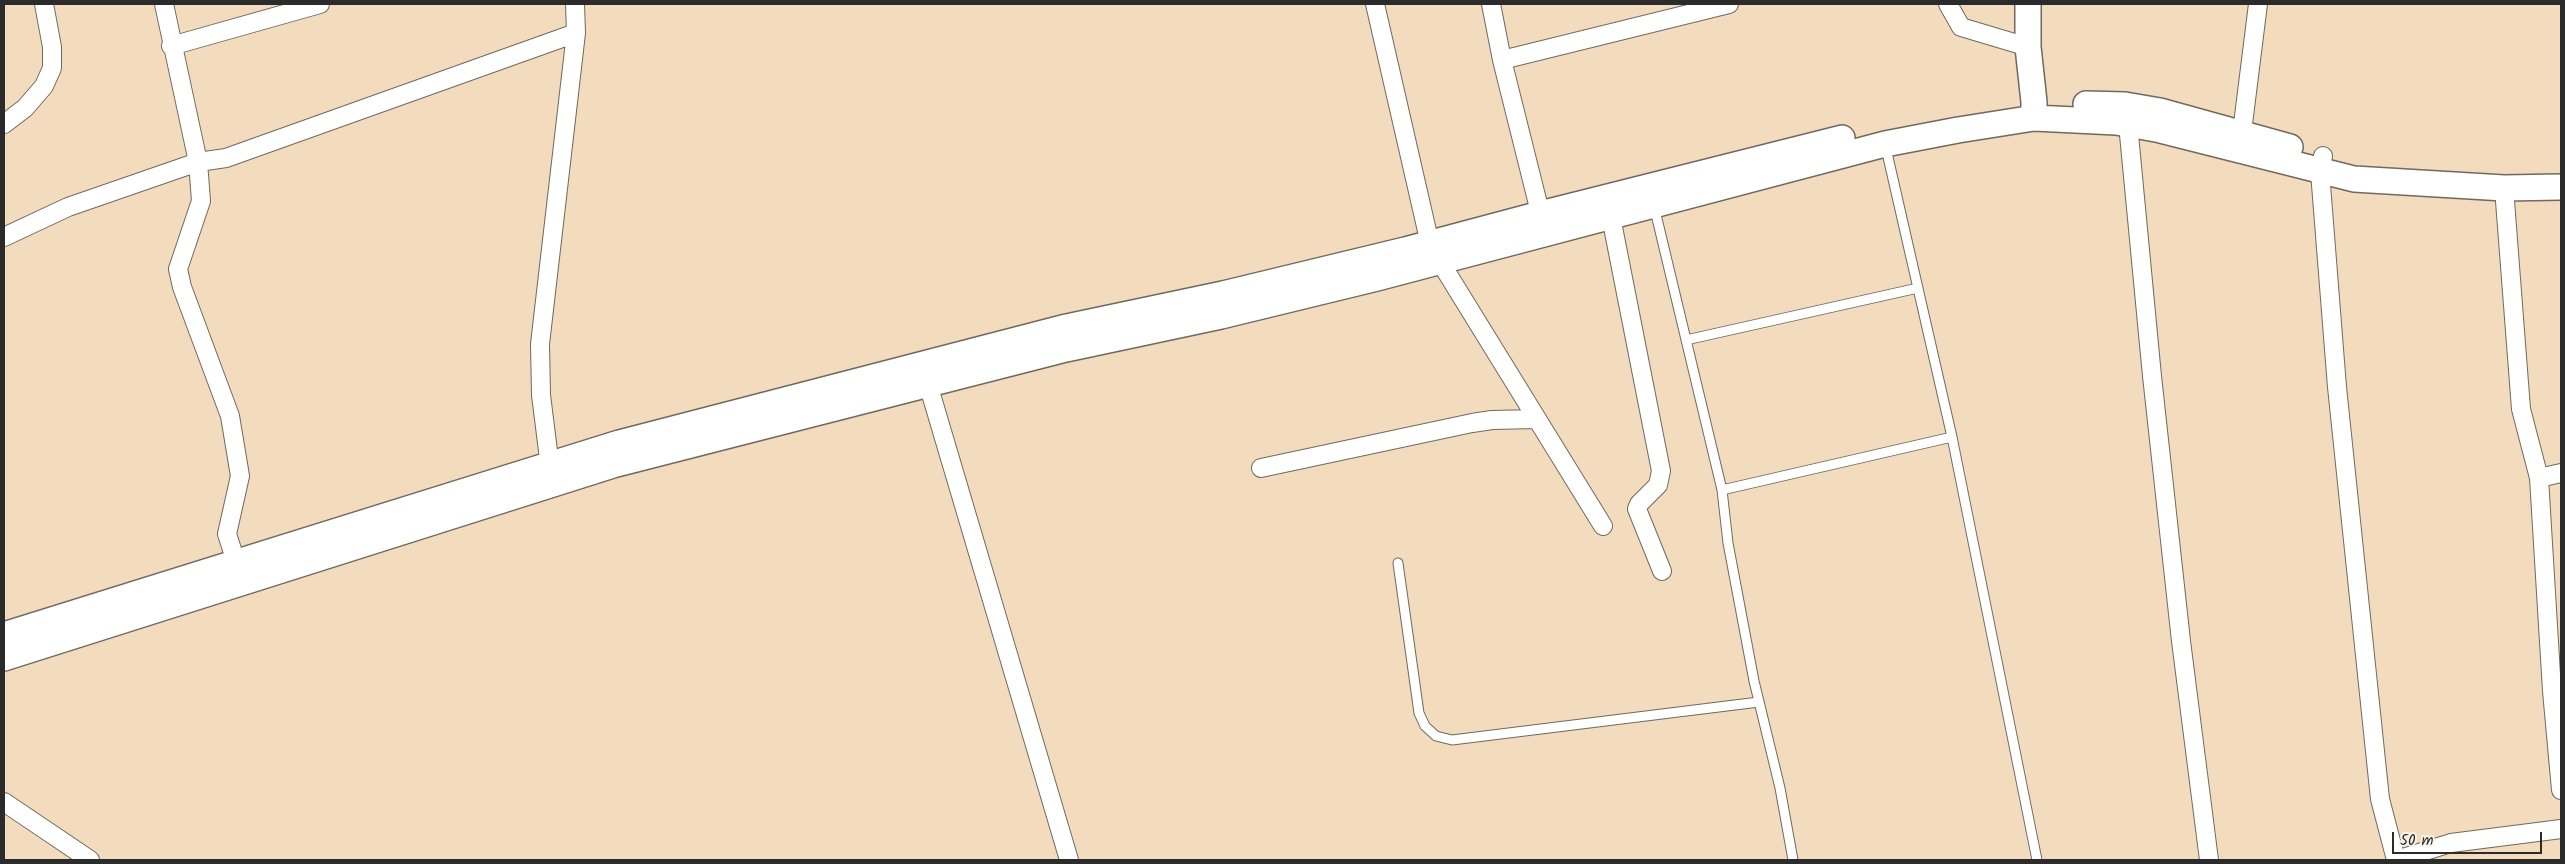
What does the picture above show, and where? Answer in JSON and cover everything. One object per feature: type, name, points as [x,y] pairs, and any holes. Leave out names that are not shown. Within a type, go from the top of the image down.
[{"type":"main road","points":[[2028,4],[2028,46],[2034,110]]},
{"type":"main road","points":[[4,636],[236,562],[551,474],[925,374],[1062,328],[1435,252],[1543,224],[1878,129],[1956,113],[2125,105],[2160,111],[2242,132],[2322,164]]},
{"type":"main road","points":[[1543,224],[1611,217],[1885,144],[2034,110],[2156,129],[2322,164],[2354,162],[2394,180],[2504,188],[2561,187]]},
{"type":"main road","points":[[4,658],[551,474]]},
{"type":"street","points":[[4,124],[25,108],[44,86],[52,68],[52,47],[44,4]]},
{"type":"street","points":[[164,4],[171,46],[198,162],[201,201],[178,269],[182,287],[230,416],[240,476],[227,534],[236,562]]},
{"type":"street","points":[[171,46],[320,4]]},
{"type":"street","points":[[551,474],[541,395],[540,344],[576,33],[575,4]]},
{"type":"street","points":[[1375,4],[1435,252],[1602,526]]},
{"type":"street","points":[[1491,4],[1502,60],[1543,224]]},
{"type":"street","points":[[1502,60],[1729,4]]},
{"type":"street","points":[[1948,4],[1960,27],[2028,46]]},
{"type":"street","points":[[2242,132],[2258,4]]},
{"type":"street","points":[[4,236],[68,207],[198,162],[226,158],[576,33]]},
{"type":"street","points":[[2128,124],[2177,612],[2209,860]]},
{"type":"street","points":[[2322,164],[2337,387],[2380,799],[2396,860],[2451,843],[2561,829]]},
{"type":"street","points":[[2504,188],[2521,409],[2539,478],[2557,691],[2561,790]]},
{"type":"street","points":[[1611,217],[1661,471],[1658,485],[1639,504],[1637,509],[1662,571]]},
{"type":"street","points":[[925,374],[1069,860]]},
{"type":"street","points":[[1261,468],[1472,423],[1492,420],[1536,419]]},
{"type":"street","points":[[2539,478],[2561,473]]},
{"type":"street","points":[[4,802],[90,860]]},
{"type":"lane","points":[[1885,144],[1952,437],[2037,860]]},
{"type":"lane","points":[[1654,206],[1722,490],[1728,543],[1759,702],[1780,788],[1793,860]]},
{"type":"lane","points":[[1686,340],[1918,288]]},
{"type":"lane","points":[[1722,490],[1952,437]]},
{"type":"lane","points":[[1398,563],[1419,713],[1425,726],[1436,736],[1452,740],[1759,702]]}]
